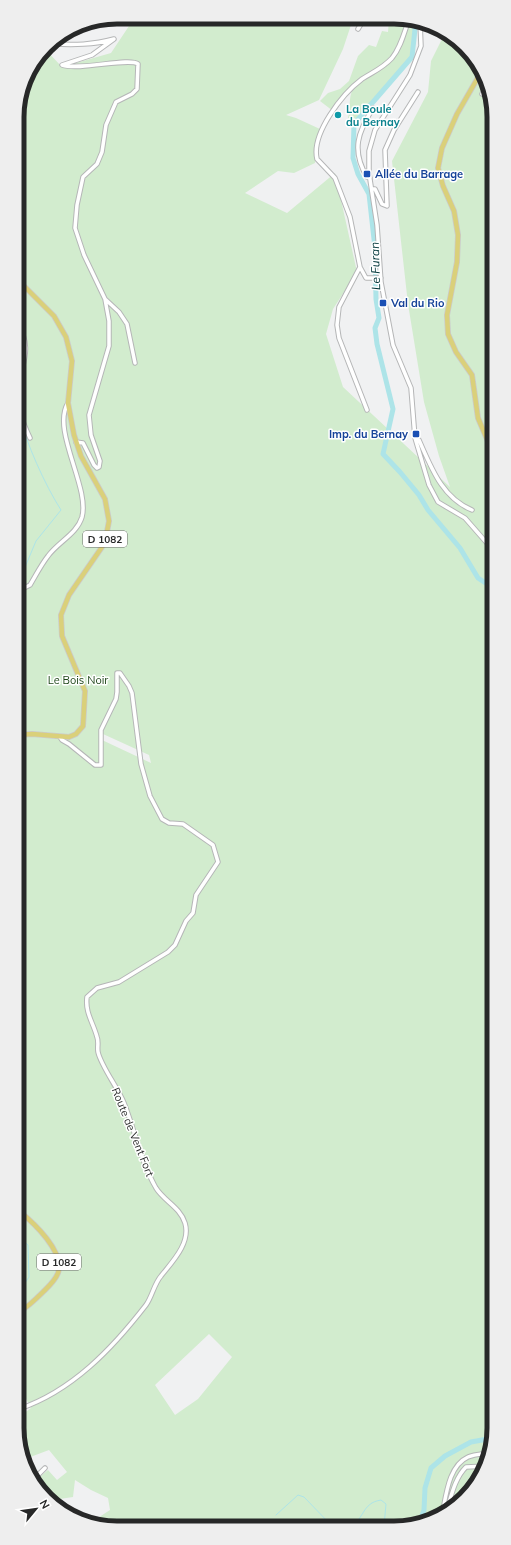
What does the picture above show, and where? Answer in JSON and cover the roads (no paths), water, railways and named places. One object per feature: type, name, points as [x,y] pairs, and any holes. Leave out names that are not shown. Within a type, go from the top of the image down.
[{"type":"main road","points":[[478,77],[457,114],[442,148],[438,168],[443,186],[454,211],[458,235],[457,262],[447,315],[448,334],[456,352],[472,375],[478,418],[487,438]]},
{"type":"main road","name":"D 1082","points":[[24,286],[54,316],[65,332],[72,361],[68,403],[76,442],[83,461],[103,494],[108,508],[106,537],[102,547],[69,595],[61,615],[62,636],[83,683],[85,696],[83,726],[76,734],[69,737],[24,735]]},
{"type":"main road","name":"D 1082","points":[[24,1215],[32,1222],[54,1248],[59,1265],[54,1281],[30,1305],[24,1309]]},
{"type":"street","points":[[358,29],[361,24]]},
{"type":"street","points":[[380,279],[366,278],[360,267],[350,217],[335,178],[317,159],[317,145],[322,130],[352,89],[362,80],[382,68],[399,48],[406,25]]},
{"type":"street","points":[[421,29],[421,46],[410,75],[381,120],[372,138],[370,152],[370,178],[378,231],[380,279],[394,345],[410,388],[415,438],[422,467],[436,499],[441,505],[459,513],[487,543]]},
{"type":"street","points":[[60,44],[85,45],[114,38],[92,55],[62,65],[89,67],[131,61],[138,64],[137,89],[132,94],[116,102],[106,125],[102,152],[97,164],[84,177],[77,205],[75,232],[105,300],[109,321],[108,346],[99,386],[89,415],[91,435],[100,460],[99,467],[97,468],[94,465],[83,444],[76,442]]},
{"type":"street","points":[[372,189],[375,189],[382,204],[386,206],[385,150],[394,130],[418,92]]},
{"type":"street","points":[[370,178],[366,177],[360,165],[357,146],[360,131],[373,108]]},
{"type":"street","points":[[360,267],[339,307],[337,325],[339,338],[367,410]]},
{"type":"street","points":[[105,300],[119,312],[127,324],[135,363]]},
{"type":"street","points":[[24,337],[26,342],[24,356]]},
{"type":"street","points":[[24,587],[30,584],[48,555],[73,532],[82,516],[81,496],[66,438],[65,412],[68,403]]},
{"type":"street","points":[[24,426],[30,438]]},
{"type":"street","points":[[415,438],[419,440],[426,460],[445,490],[472,510]]},
{"type":"street","name":"Route de Vent Fort","points":[[24,1407],[44,1400],[59,1391],[89,1368],[106,1352],[147,1303],[161,1276],[173,1261],[185,1239],[184,1222],[173,1205],[162,1197],[147,1171],[124,1103],[98,1052],[98,1038],[86,1007],[87,997],[97,988],[120,982],[172,949],[186,921],[193,913],[196,895],[218,862],[213,845],[183,824],[169,823],[162,819],[150,796],[141,764],[132,693],[130,686],[120,673],[117,673],[116,676],[116,699],[101,730],[101,765],[95,765],[60,737]]},
{"type":"street","points":[[443,1507],[446,1491],[454,1471],[468,1457],[483,1454]]},
{"type":"street","points":[[448,1504],[461,1471],[466,1467],[479,1466]]},
{"type":"street","points":[[37,1476],[45,1468]]},
{"type":"waterway","name":"Le Furan","points":[[415,27],[412,57],[354,124],[353,158],[358,174],[369,194],[375,248],[376,299],[379,318],[375,328],[377,344],[393,409],[383,454],[419,495],[428,510],[460,548],[478,578],[487,584]]},
{"type":"waterway","points":[[24,432],[37,464],[61,510],[36,541],[24,570]]},
{"type":"waterway","points":[[24,1241],[28,1245],[29,1277],[24,1284]]},
{"type":"waterway","name":"Le Furan","points":[[422,1517],[424,1510],[425,1488],[431,1468],[445,1456],[471,1442],[486,1439]]},
{"type":"waterway","points":[[276,1515],[298,1495],[304,1497],[327,1521]]},
{"type":"waterway","points":[[357,1521],[370,1504],[381,1500],[386,1504],[384,1521]]},
{"type":"place","name":"La Boule du Bernay","points":[[338,115]]},
{"type":"place","name":"Allée du Barrage","points":[[367,174]]},
{"type":"place","name":"Val du Rio","points":[[383,303]]},
{"type":"place","name":"Imp. du Bernay","points":[[416,434]]},
{"type":"park label","name":"Le Bois Noir","points":[[78,680]]}]
